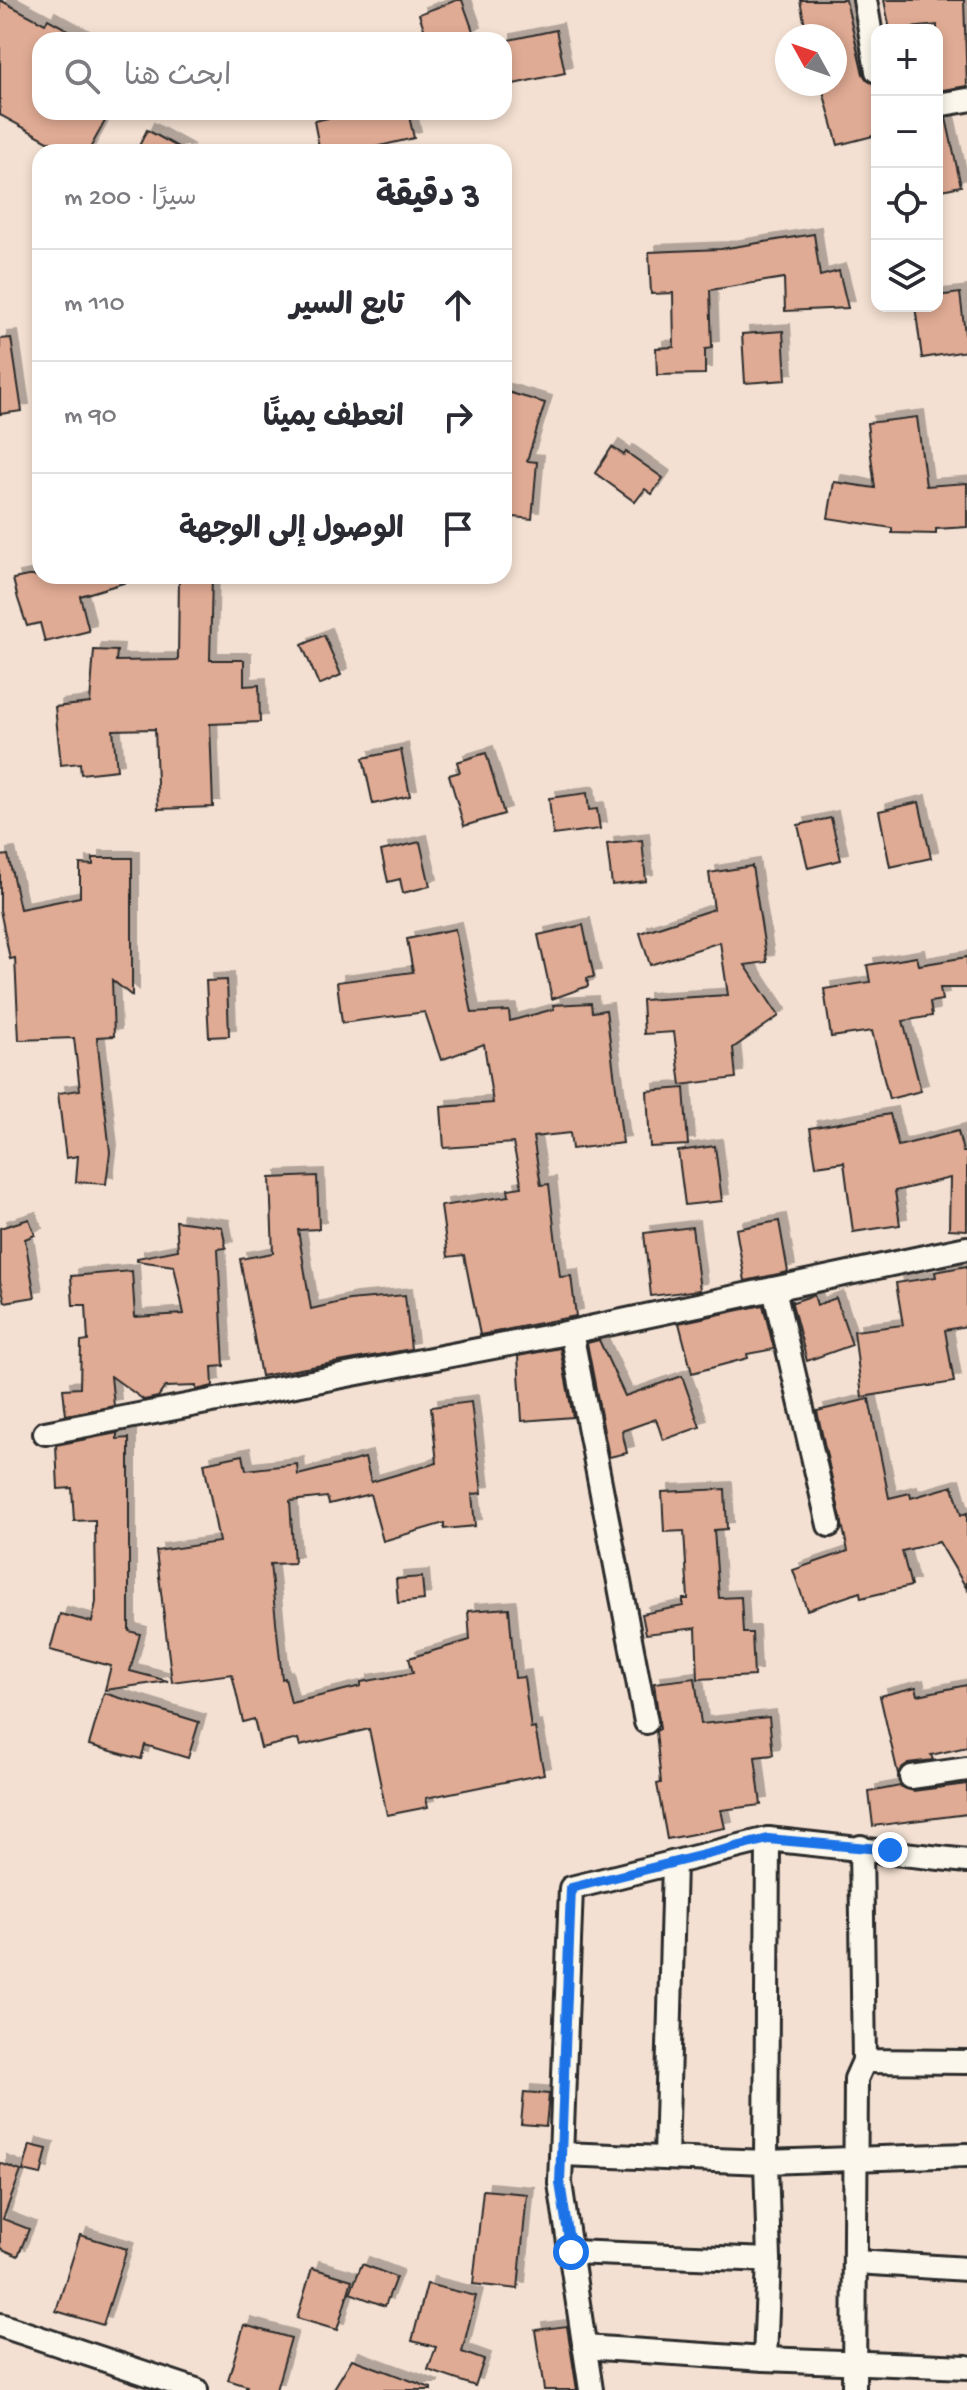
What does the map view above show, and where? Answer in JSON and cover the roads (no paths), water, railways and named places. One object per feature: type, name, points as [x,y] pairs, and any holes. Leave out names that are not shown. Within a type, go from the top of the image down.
[{"type":"street","points":[[865,0],[871,36]]},
{"type":"street","points":[[943,104],[967,100]]},
{"type":"street","points":[[45,1433],[571,1332],[967,1248]]},
{"type":"street","points":[[774,1289],[829,1525]]},
{"type":"street","points":[[571,1332],[646,1722]]},
{"type":"street","points":[[911,1777],[967,1769]]},
{"type":"street","points":[[765,2359],[769,2260],[766,2162],[768,1839]]},
{"type":"street","points":[[591,2390],[560,2183],[571,1888],[768,1839],[967,1861]]},
{"type":"street","points":[[854,2390],[858,2157],[856,2079],[864,2061],[861,1847]]},
{"type":"street","points":[[666,2158],[674,1863]]},
{"type":"street","points":[[864,2061],[967,2062]]},
{"type":"street","points":[[562,2154],[766,2162],[967,2155]]},
{"type":"street","points":[[571,2252],[769,2260]]},
{"type":"street","points":[[856,2262],[967,2269]]},
{"type":"street","points":[[0,2325],[196,2390]]},
{"type":"street","points":[[584,2347],[765,2359],[967,2367]]}]
